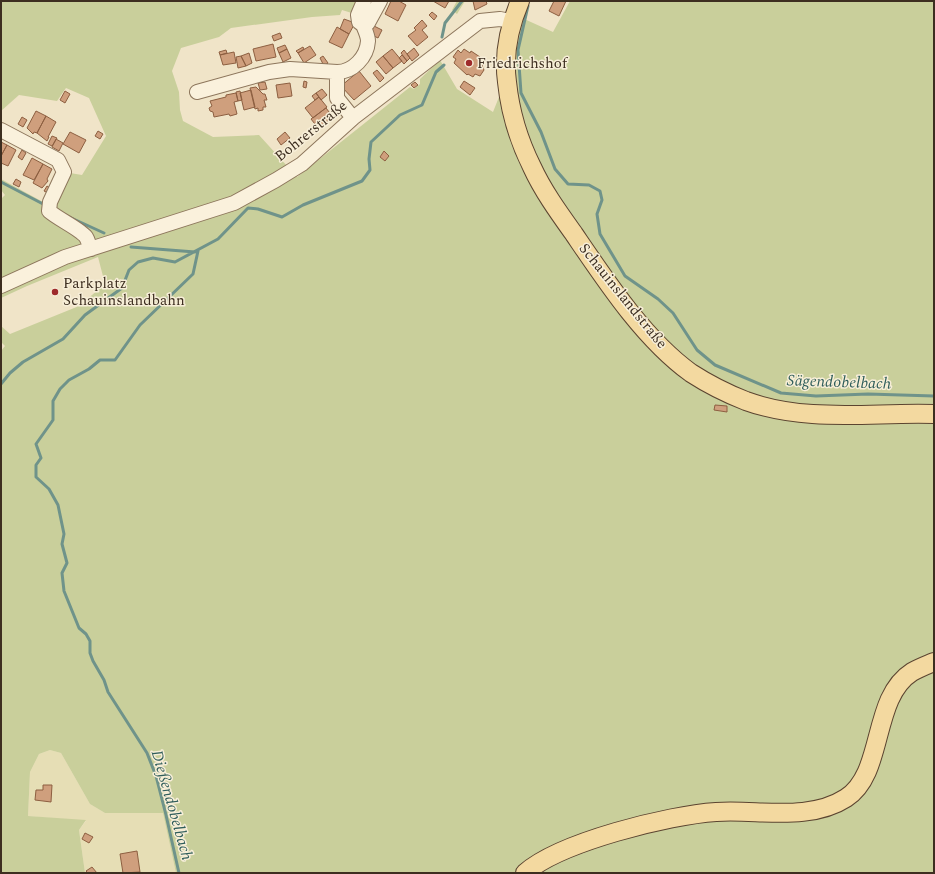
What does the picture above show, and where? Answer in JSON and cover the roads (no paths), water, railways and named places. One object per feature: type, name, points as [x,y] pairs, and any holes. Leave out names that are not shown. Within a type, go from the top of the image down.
[{"type":"main road","name":"Schauinslandstraße","points":[[520,1],[512,21],[506,45],[506,80],[517,129],[532,168],[551,202],[615,292],[644,328],[667,352],[691,372],[716,387],[745,400],[773,410],[812,415],[934,414]]},
{"type":"main road","points":[[525,873],[533,866],[577,846],[660,820],[716,812],[797,812],[829,806],[847,798],[860,785],[870,763],[884,714],[893,692],[911,672],[934,662]]},
{"type":"street","points":[[197,92],[269,72],[290,69],[345,72],[357,64],[365,52],[368,40],[363,25],[359,22],[358,15],[364,1]]},
{"type":"street","points":[[363,25],[368,23],[380,1]]},
{"type":"street","name":"Bohrerstraße","points":[[1,286],[65,257],[234,203],[296,168],[353,118],[480,21],[500,19],[512,21]]},
{"type":"street","points":[[337,72],[337,98],[353,118]]},
{"type":"street","points":[[1,130],[58,160],[64,172],[50,202],[49,211],[60,221],[78,230],[86,237],[91,249]]},
{"type":"waterway","points":[[442,37],[445,23],[462,1]]},
{"type":"waterway","name":"Sägendobelbach","points":[[528,6],[518,50],[521,93],[541,132],[555,169],[568,184],[589,185],[600,191],[602,200],[597,214],[600,234],[625,276],[658,299],[673,313],[697,350],[715,365],[781,393],[816,396],[868,394],[934,396]]},
{"type":"waterway","points":[[1,384],[10,373],[23,362],[63,339],[85,315],[122,288],[129,270],[138,262],[153,258],[175,262],[218,239],[248,208],[258,209],[282,217],[303,205],[362,181],[370,170],[369,159],[371,142],[400,115],[422,105],[436,72],[444,65]]},
{"type":"waterway","points":[[1,182],[43,204]]},
{"type":"waterway","points":[[69,217],[104,233]]},
{"type":"waterway","points":[[131,247],[195,252]]},
{"type":"waterway","name":"Dießendobelbach","points":[[179,873],[156,776],[147,753],[108,692],[104,680],[90,653],[90,641],[86,634],[79,628],[64,591],[62,573],[67,563],[62,544],[64,534],[58,505],[49,489],[36,477],[36,465],[41,458],[36,444],[53,420],[53,401],[60,389],[69,380],[89,369],[100,360],[115,360],[140,325],[193,274],[198,251]]},
{"type":"place","name":"Friedrichshof","points":[[469,63]]},
{"type":"place","name":"Parkplatz Schauinslandbahn","points":[[55,292]]}]
